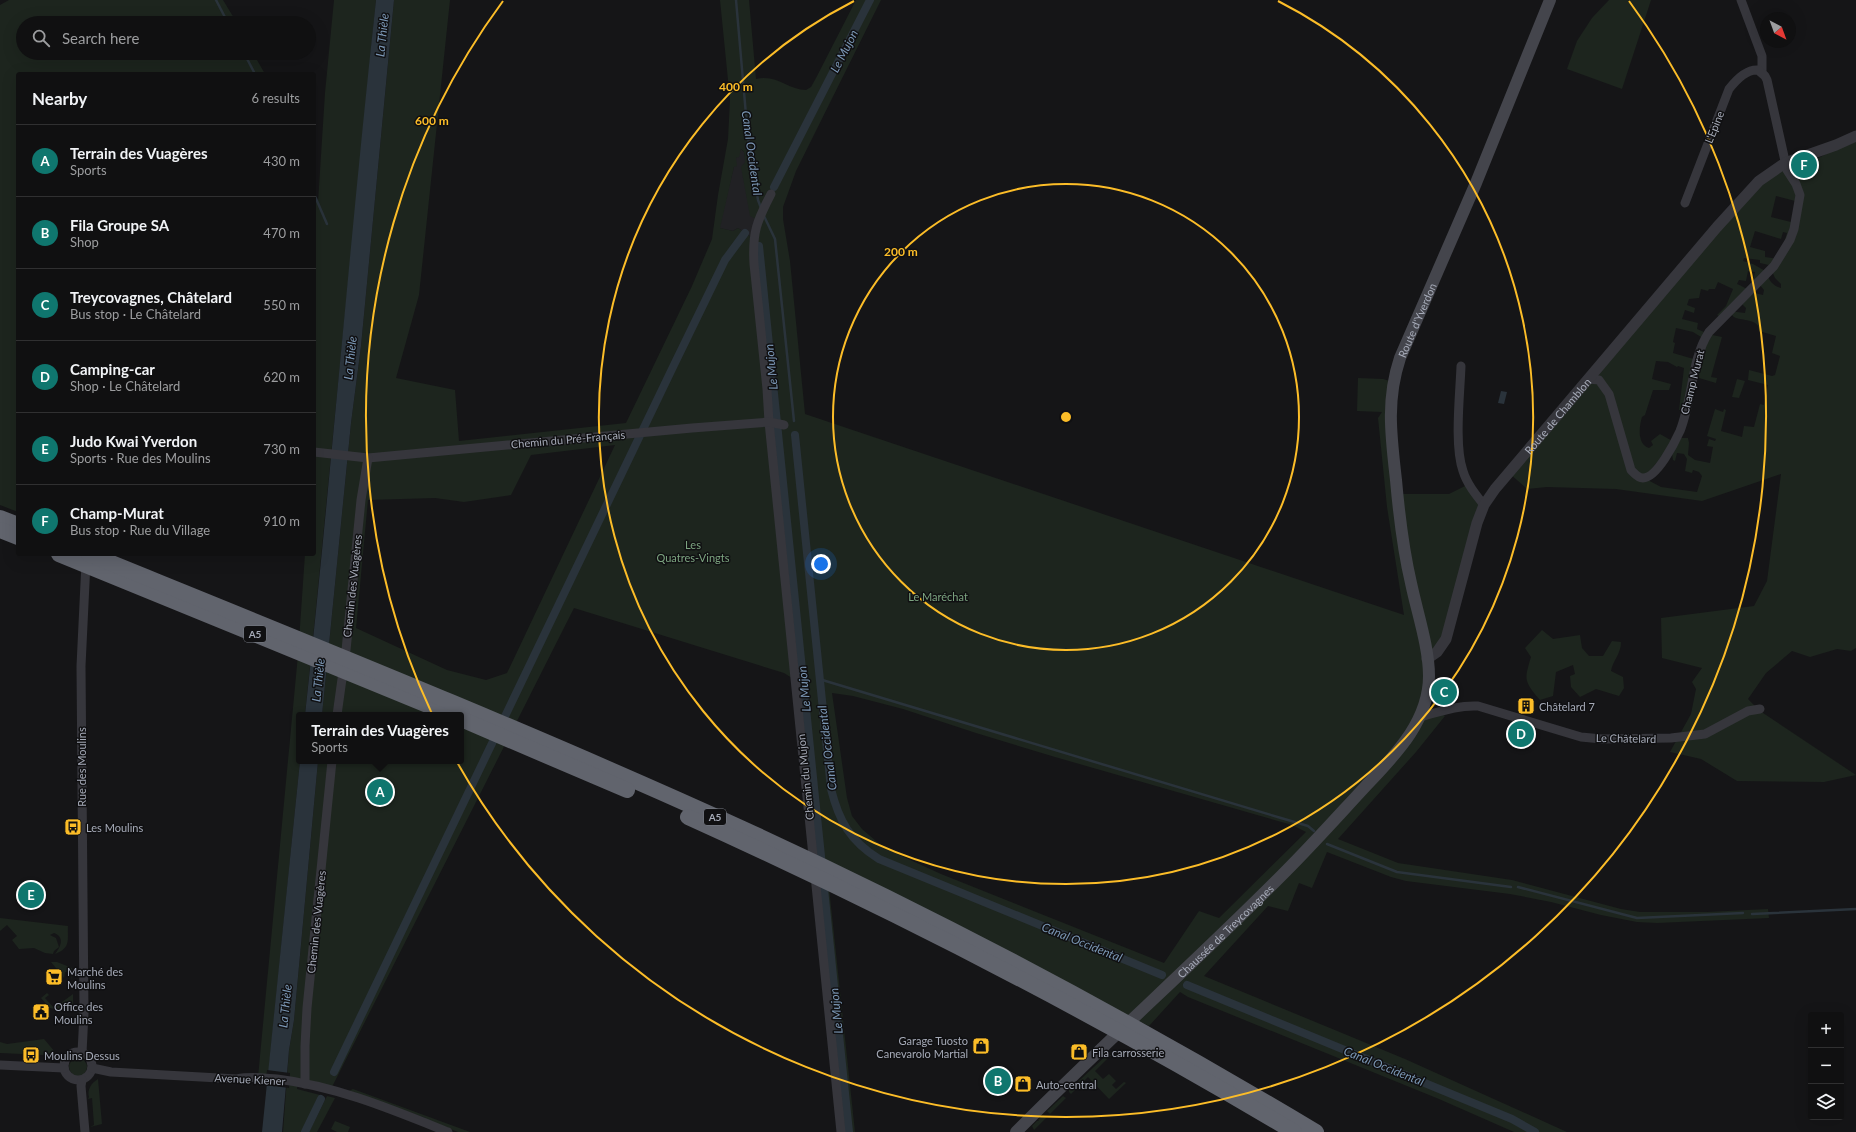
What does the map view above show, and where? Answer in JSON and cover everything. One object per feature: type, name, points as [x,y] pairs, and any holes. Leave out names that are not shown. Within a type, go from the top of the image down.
[{"type":"highway","points":[[0,518],[16,524]]},
{"type":"highway","points":[[0,530],[16,536]]},
{"type":"highway","name":"A5","points":[[64,556],[445,712]]},
{"type":"highway","name":"A5","points":[[93,556],[525,733],[769,841],[921,915],[1061,987],[1206,1067],[1316,1132]]},
{"type":"highway","name":"A5","points":[[464,720],[662,805],[783,860],[921,927],[1116,1030],[1294,1132]]},
{"type":"main road","name":"Route d'Yverdon","points":[[1428,659],[1409,576],[1397,494],[1390,426],[1390,407],[1393,382],[1400,358],[1476,183],[1550,0]]},
{"type":"main road","points":[[1420,717],[1428,689],[1428,659]]},
{"type":"main road","name":"Chaussée de Treycovagnes","points":[[1016,1132],[1061,1087],[1203,953],[1313,844],[1392,757],[1410,735],[1420,717]]},
{"type":"street","points":[[1741,0],[1761,52],[1763,65],[1762,72],[1767,80],[1785,163]]},
{"type":"street","name":"L'Epine","points":[[1685,203],[1729,89],[1739,78],[1750,70],[1758,70],[1762,72]]},
{"type":"street","name":"Route de Chamblon","points":[[1428,659],[1437,652],[1446,639],[1470,547],[1484,506],[1495,489],[1750,190],[1763,177],[1785,163],[1836,145],[1856,136]]},
{"type":"street","name":"Champ Murat","points":[[1589,379],[1599,380],[1609,394],[1631,470],[1636,475],[1644,478],[1653,474],[1680,431],[1702,343],[1709,332],[1774,266],[1790,240],[1794,228],[1800,195],[1785,163]]},
{"type":"street","name":"Chemin du Mujon","points":[[771,194],[754,230],[754,258],[769,422],[841,1132]]},
{"type":"street","points":[[1461,366],[1458,437],[1460,462],[1469,484],[1484,506]]},
{"type":"street","name":"Chemin du Pré-Français","points":[[316,452],[365,458],[628,433],[769,422],[784,425]]},
{"type":"street","name":"Chemin des Vuagères","points":[[338,712],[365,458]]},
{"type":"street","name":"Rue des Moulins","points":[[82,1053],[84,1013],[81,666],[88,556]]},
{"type":"street","name":"Le Châtelard","points":[[1420,717],[1461,706],[1478,706],[1581,737],[1602,739],[1671,738],[1704,734],[1748,711],[1760,709]]},
{"type":"street","name":"Chemin des Vuagères","points":[[301,1083],[307,1008],[332,764]]},
{"type":"street","points":[[73,1053],[82,1053],[90,1060],[92,1068],[89,1076],[82,1080],[72,1080],[65,1073],[64,1068],[66,1059],[69,1056],[73,1053]]},
{"type":"street","points":[[0,1065],[64,1068]]},
{"type":"street","name":"Avenue Kiener","points":[[92,1068],[111,1072],[238,1078],[247,1076],[301,1083],[350,1095],[448,1132]]},
{"type":"street","points":[[82,1080],[81,1086],[85,1132]]},
{"type":"shaded area","points":[[741,149],[744,152],[758,220],[754,239],[738,228],[733,231],[719,228],[736,158]]},
{"type":"green space","points":[[9,0],[223,0],[233,16],[16,16],[16,60],[257,60],[264,72],[16,72],[16,511],[0,505],[0,5]]},
{"type":"green space","points":[[334,0],[376,0],[305,712],[296,712],[296,764],[300,764],[268,1078],[258,1077],[298,655],[305,556],[316,556],[316,198],[318,202],[325,93]]},
{"type":"green space","points":[[394,0],[450,0],[419,295],[396,378],[455,390],[459,441],[626,423],[692,286],[712,239],[728,139],[730,100],[720,0],[749,0],[756,79],[763,78],[776,80],[794,88],[806,90],[811,87],[816,78],[856,0],[881,0],[796,171],[783,207],[783,219],[790,261],[805,414],[1404,615],[1387,507],[1378,418],[1382,412],[1357,411],[1358,378],[1383,379],[1393,382],[1397,494],[1449,494],[1469,484],[1484,505],[1446,639],[1428,659],[1420,717],[1439,712],[1445,716],[1416,752],[1338,839],[1398,863],[1512,880],[1621,909],[1640,912],[1707,912],[1768,909],[1769,918],[1657,923],[1637,922],[1510,894],[1406,881],[1391,877],[1327,852],[1312,888],[1299,883],[1288,911],[1268,906],[1204,976],[1405,1059],[1567,1132],[1514,1132],[1439,1099],[1188,997],[1180,992],[1149,1026],[827,869],[855,1132],[841,1132],[792,678],[784,673],[574,608],[334,1083],[330,1090],[298,1082],[297,1089],[320,1095],[302,1132],[283,1132],[289,1050],[294,1020],[318,764],[464,764],[464,712],[322,712],[351,423],[361,346]],"holes":[[[741,149],[744,152],[745,162],[741,167],[750,216],[758,220],[754,239],[738,228],[733,231],[720,228],[734,167],[737,166],[736,158],[739,157]],[[615,445],[507,673],[486,680],[447,670],[356,628],[368,500],[435,498],[464,502],[511,495],[531,455]],[[832,693],[853,696],[903,709],[1055,757],[1292,825],[1306,832],[1219,918],[1199,911],[1164,963],[941,874],[884,848],[862,829],[852,816],[847,798]]]},
{"type":"green space","points":[[1609,0],[1651,0],[1622,89],[1567,69],[1577,41],[1592,18]]},
{"type":"green space","points":[[1856,136],[1856,648],[1851,651],[1837,649],[1810,657],[1792,651],[1766,673],[1748,699],[1760,711],[1856,775],[1824,782],[1737,781],[1701,759],[1670,752],[1691,714],[1696,689],[1692,682],[1702,668],[1662,658],[1661,618],[1754,606],[1767,581],[1781,474],[1702,501],[1616,489],[1547,487],[1527,489],[1509,473],[1769,173],[1782,171],[1804,164]],"holes":[[[1776,196],[1799,202],[1795,223],[1771,217]],[[1755,231],[1781,239],[1783,232],[1787,233],[1779,259],[1765,257],[1765,251],[1750,247]],[[1744,258],[1760,260],[1760,263],[1773,266],[1771,269],[1775,278],[1781,284],[1781,288],[1771,282],[1768,278],[1767,272],[1753,264],[1743,261]],[[1748,271],[1755,272],[1753,282],[1759,284],[1764,290],[1763,295],[1752,292],[1737,284],[1739,280],[1746,281]],[[1718,282],[1733,289],[1726,306],[1717,315],[1722,318],[1729,311],[1736,318],[1754,322],[1757,324],[1759,331],[1776,336],[1772,353],[1780,356],[1775,375],[1772,376],[1749,370],[1748,380],[1768,385],[1764,405],[1760,404],[1754,427],[1744,426],[1742,437],[1721,431],[1726,410],[1724,409],[1723,412],[1715,409],[1707,436],[1716,439],[1715,441],[1709,439],[1707,446],[1713,447],[1710,463],[1695,460],[1688,455],[1688,438],[1681,438],[1672,454],[1673,460],[1675,461],[1677,453],[1684,454],[1687,459],[1685,471],[1692,473],[1693,470],[1699,472],[1702,476],[1697,492],[1661,487],[1644,478],[1674,442],[1660,434],[1651,441],[1653,445],[1649,448],[1642,443],[1640,435],[1642,417],[1645,415],[1653,390],[1669,390],[1671,384],[1652,379],[1656,361],[1668,362],[1677,367],[1684,368],[1679,410],[1686,411],[1697,360],[1673,353],[1675,343],[1673,342],[1676,328],[1693,332],[1701,337],[1704,332],[1697,329],[1698,323],[1682,319],[1685,310],[1694,313],[1695,308],[1687,305],[1689,299],[1699,298],[1701,289],[1708,291],[1709,289],[1715,289]],[[1741,303],[1746,308],[1745,313],[1729,311]]]},
{"type":"green space","points":[[1712,335],[1722,337],[1711,377],[1717,378],[1716,383],[1699,378],[1702,356]]},
{"type":"green space","points":[[1737,379],[1745,381],[1739,398],[1732,397]]},
{"type":"green space","points":[[1542,630],[1553,639],[1580,635],[1582,648],[1589,656],[1603,656],[1612,641],[1621,642],[1620,650],[1611,671],[1623,677],[1624,688],[1619,696],[1596,689],[1580,697],[1571,687],[1570,676],[1575,674],[1573,665],[1556,672],[1553,696],[1540,700],[1528,684],[1527,671],[1531,657],[1525,648]]},
{"type":"green space","points":[[0,918],[68,926],[68,942],[64,949],[55,954],[59,948],[61,940],[60,937],[54,933],[50,935],[56,938],[59,947],[53,954],[45,953],[34,948],[19,949],[12,940],[17,936],[7,925],[0,931]]},
{"type":"green space","points":[[51,962],[57,962],[72,968],[72,981],[71,972],[65,972],[64,978]]},
{"type":"green space","points":[[47,993],[49,995],[45,998],[54,1008],[73,994],[73,1005],[65,1005],[59,1010],[50,1008],[41,998]]},
{"type":"green space","points":[[44,1039],[55,1052],[44,1055],[0,1053],[0,1042],[7,1044]]},
{"type":"green space","points":[[1108,1054],[1114,1056],[1110,1056],[1095,1071],[1103,1079],[1109,1074],[1116,1081],[1112,1085],[1116,1089],[1124,1082],[1126,1083],[1109,1099],[1088,1077],[1071,1094],[1069,1090]]},
{"type":"green space","points":[[78,1058],[84,1061],[87,1067],[84,1073],[78,1076],[72,1073],[69,1067],[72,1061]]},
{"type":"green space","points":[[98,1079],[102,1124],[90,1127],[94,1125],[92,1098],[88,1099],[89,1089]]},
{"type":"green space","points":[[353,1089],[470,1132],[458,1132],[426,1120],[425,1118],[349,1091]]},
{"type":"green space","points":[[327,1096],[335,1098],[317,1132],[309,1132]]},
{"type":"green space","points":[[1063,1096],[1066,1098],[1050,1114],[1047,1111]]},
{"type":"green space","points":[[1043,1115],[1047,1117],[1034,1130],[1032,1126],[1039,1121],[1038,1120]]},
{"type":"green space","points":[[335,1121],[350,1127],[348,1132],[337,1132],[331,1129]]},
{"type":"water","name":"La Thièle","points":[[376,0],[394,0],[361,346],[351,423],[322,712],[305,712],[323,536]]},
{"type":"water","points":[[1501,391],[1507,392],[1504,404],[1498,403]]},
{"type":"water","name":"La Thièle","points":[[300,764],[318,764],[282,1132],[262,1132]]},
{"type":"pier","points":[[267,1070],[290,1073],[289,1088],[265,1085]]},
{"type":"waterway","points":[[216,0],[224,16]]},
{"type":"waterway","name":"Canal Occidental","points":[[736,0],[748,138],[758,200],[761,208]]},
{"type":"waterway","name":"Le Mujon","points":[[774,187],[870,0]]},
{"type":"waterway","points":[[248,60],[254,72]]},
{"type":"waterway","points":[[316,199],[327,224]]},
{"type":"waterway","name":"Canal Occidental","points":[[763,214],[775,239],[794,421]]},
{"type":"waterway","points":[[334,1072],[725,260],[745,233]]},
{"type":"waterway","name":"Le Mujon","points":[[759,246],[822,866]]},
{"type":"waterway","name":"Canal Occidental","points":[[795,435],[831,789],[838,811],[847,829],[860,845],[879,859],[1162,975]]},
{"type":"waterway","points":[[819,679],[1308,826],[1314,831]]},
{"type":"waterway","points":[[1327,844],[1397,872],[1511,887]]},
{"type":"waterway","name":"Le Mujon","points":[[823,879],[849,1132]]},
{"type":"waterway","points":[[1518,887],[1637,918],[1743,913]]},
{"type":"waterway","points":[[1752,914],[1856,909]]},
{"type":"waterway","name":"Canal Occidental","points":[[1187,985],[1512,1119],[1535,1132]]},
{"type":"waterway","points":[[305,1132],[321,1099]]},
{"type":"place","name":"Champ-Murat","points":[[1804,165]]},
{"type":"place","name":"Treycovagnes, Châtelard","points":[[1444,692]]},
{"type":"place","name":"Châtelard 7","points":[[1526,706]]},
{"type":"place","name":"Camping-car","points":[[1521,734]]},
{"type":"place","name":"Terrain des Vuagères","points":[[380,792]]},
{"type":"place","name":"Les Moulins","points":[[73,827]]},
{"type":"place","name":"Judo Kwai Yverdon","points":[[31,895]]},
{"type":"place","name":"Marché des Moulins","points":[[54,977]]},
{"type":"place","name":"Office des Moulins","points":[[41,1012]]},
{"type":"place","name":"Garage Tuosto Canevarolo Martial","points":[[981,1046]]},
{"type":"place","name":"Fila carrosserie","points":[[1079,1052]]},
{"type":"place","name":"Moulins Dessus","points":[[31,1055]]},
{"type":"place","name":"Fila Groupe SA","points":[[998,1081]]},
{"type":"place","name":"Auto-central","points":[[1023,1084]]},
{"type":"park label","name":"Les Quatres-Vingts","points":[[693,550]]},
{"type":"park label","name":"Le Maréchat","points":[[938,596]]}]
